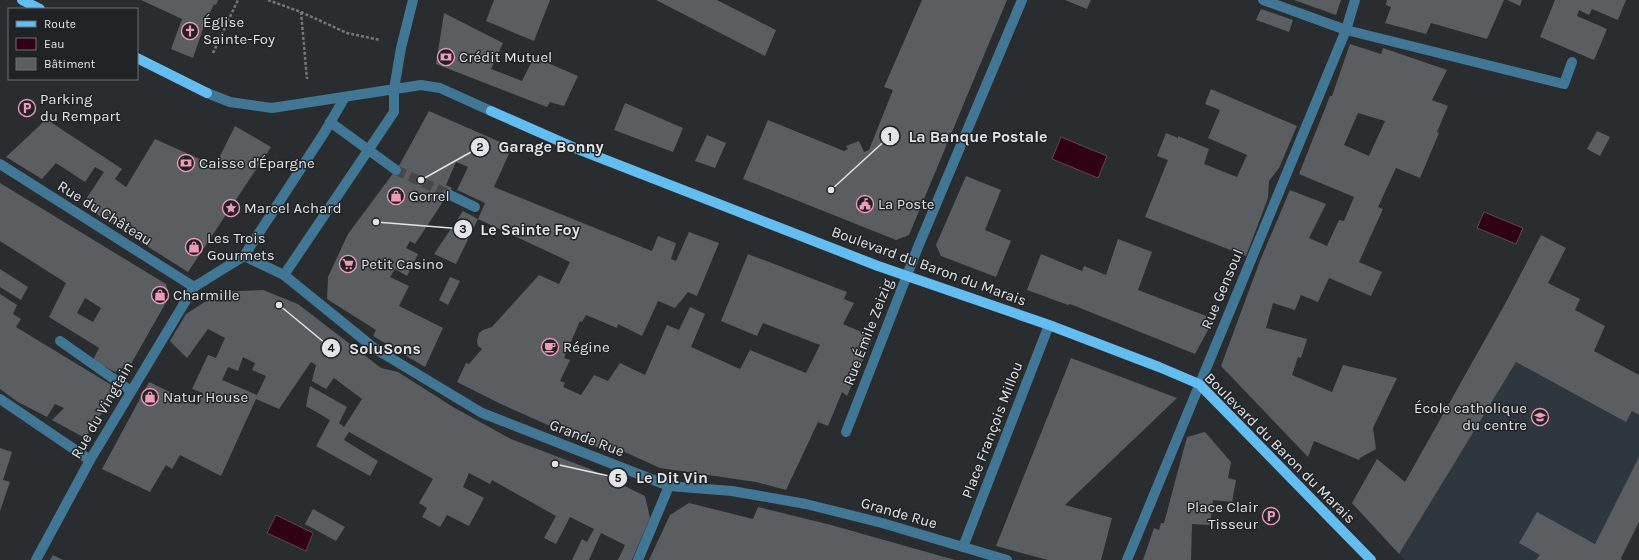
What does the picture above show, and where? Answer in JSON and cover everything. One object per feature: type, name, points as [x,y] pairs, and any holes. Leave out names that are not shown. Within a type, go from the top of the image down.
[{"type":"main road","points":[[22,0],[38,8]]},
{"type":"main road","points":[[138,58],[207,93]]},
{"type":"main road","name":"Boulevard du Baron du Marais","points":[[491,111],[575,148],[906,277],[1049,325],[1199,384],[1371,560]]},
{"type":"street","points":[[284,275],[394,112],[394,89],[401,48],[413,0]]},
{"type":"street","name":"Rue Émile Zeizig","points":[[846,432],[906,277],[1022,0]]},
{"type":"street","points":[[1263,0],[1346,30],[1564,84],[1572,62]]},
{"type":"street","name":"Rue Gensoul","points":[[1127,560],[1346,30],[1355,0]]},
{"type":"street","name":"Boulevard du Baron du Marais","points":[[207,93],[230,102],[272,108],[421,85],[440,88],[491,111]]},
{"type":"street","points":[[198,285],[244,256],[345,97]]},
{"type":"street","points":[[330,122],[396,170]]},
{"type":"street","name":"Rue du Château","points":[[0,164],[198,285]]},
{"type":"street","points":[[448,194],[475,207]]},
{"type":"street","name":"Grande Rue","points":[[244,256],[284,275],[374,348],[482,413],[669,486],[732,491],[806,504],[882,523],[963,547],[989,557],[1007,560]]},
{"type":"street","name":"Rue du Vingtain","points":[[36,560],[90,460],[131,391],[198,285]]},
{"type":"street","name":"Place François Millou","points":[[963,547],[1049,325]]},
{"type":"street","points":[[60,340],[131,391]]},
{"type":"street","points":[[0,399],[90,460]]},
{"type":"street","points":[[638,560],[669,486]]},
{"type":"path","points":[[213,53],[238,0]]},
{"type":"path","points":[[268,0],[302,12],[347,33],[385,42]]},
{"type":"path","points":[[302,12],[307,84]]},
{"type":"shaded area","name":"École catholique du centre","points":[[1505,304],[1639,375],[1639,522],[1621,558],[1589,540],[1577,560],[1405,560],[1352,503],[1377,459],[1405,482]]},
{"type":"water","points":[[1061,137],[1107,156],[1098,178],[1052,159]]},
{"type":"water","points":[[1484,212],[1523,228],[1516,244],[1477,228]]},
{"type":"water","points":[[276,515],[313,533],[306,551],[267,533]]},
{"type":"building","name":"Église Sainte-Foy","points":[[141,0],[218,0],[216,5],[214,4],[204,26],[193,58],[171,49],[182,19]]},
{"type":"building","points":[[494,0],[550,0],[534,41],[486,21]]},
{"type":"building","points":[[656,0],[717,0],[776,30],[765,56]]},
{"type":"building","points":[[922,0],[1007,0],[909,235],[896,240],[743,179],[768,120],[844,151],[848,149],[846,146],[859,141],[864,152],[869,150],[893,90],[884,87]]},
{"type":"building","points":[[1065,0],[1091,0],[1087,9]]},
{"type":"building","points":[[1294,0],[1341,0],[1336,15]]},
{"type":"building","points":[[1387,0],[1504,0],[1487,39],[1431,23],[1426,34],[1385,23],[1391,7],[1386,5]]},
{"type":"building","points":[[1507,0],[1522,0],[1520,6]]},
{"type":"building","points":[[1555,0],[1626,0],[1618,20],[1592,9],[1589,15],[1579,10],[1577,16],[1607,29],[1594,60],[1540,37]]},
{"type":"building","points":[[1261,9],[1293,20],[1289,32],[1256,20]]},
{"type":"building","points":[[444,13],[503,43],[491,69],[522,81],[534,57],[578,76],[564,106],[550,102],[547,107],[436,64]]},
{"type":"building","points":[[1350,44],[1381,54],[1383,48],[1447,70],[1432,100],[1448,106],[1437,132],[1439,133],[1420,178],[1396,168],[1378,207],[1383,209],[1359,262],[1382,272],[1371,296],[1329,278],[1318,302],[1301,295],[1295,310],[1273,303],[1266,328],[1307,339],[1301,358],[1298,357],[1292,375],[1332,392],[1343,365],[1397,378],[1373,428],[1376,449],[1359,460],[1314,441],[1308,457],[1221,366],[1261,258],[1290,190],[1326,204],[1309,238],[1327,246],[1339,220],[1344,221],[1354,197],[1299,174],[1330,96],[1332,96]],"holes":[[[1358,113],[1385,121],[1369,156],[1344,145]]]},
{"type":"building","points":[[1211,89],[1297,126],[1279,168],[1269,181],[1268,198],[1246,256],[1145,217],[1168,160],[1157,156],[1166,133],[1178,138],[1178,136],[1209,149],[1204,164],[1237,177],[1247,155],[1208,138],[1220,110],[1205,104]]},
{"type":"building","points":[[625,103],[683,128],[673,152],[614,130]]},
{"type":"building","points":[[429,111],[512,147],[494,187],[652,251],[658,236],[676,243],[671,259],[676,261],[689,232],[719,243],[697,296],[688,292],[675,308],[658,301],[642,336],[618,324],[617,328],[586,315],[582,322],[580,321],[564,358],[570,360],[560,381],[565,383],[563,387],[581,395],[594,375],[608,381],[620,363],[645,375],[667,325],[679,330],[690,307],[705,314],[691,347],[740,369],[750,350],[806,373],[820,345],[763,323],[757,336],[721,321],[748,254],[847,292],[844,299],[854,303],[843,324],[873,337],[847,396],[842,392],[828,426],[818,422],[786,490],[756,482],[660,468],[616,448],[613,454],[501,404],[457,382],[466,363],[469,364],[482,349],[478,346],[477,341],[479,333],[492,327],[539,275],[559,284],[570,262],[478,219],[485,203],[457,190],[468,167],[456,162],[446,185],[452,188],[415,244],[410,241],[406,248],[418,254],[407,276],[395,269],[390,277],[409,286],[399,306],[443,328],[425,367],[373,336],[376,330],[327,299],[328,277],[348,234],[400,164]]},
{"type":"building","points":[[46,119],[122,169],[115,179],[126,187],[155,139],[215,166],[235,126],[271,147],[188,272],[82,205],[104,172],[95,167],[85,182],[56,163],[42,179],[6,157]]},
{"type":"building","points":[[1597,131],[1610,137],[1600,156],[1587,149]]},
{"type":"building","points":[[707,135],[726,143],[715,168],[695,161]]},
{"type":"building","points":[[966,176],[1001,190],[985,230],[1011,241],[996,277],[941,256],[936,245]]},
{"type":"building","points":[[0,183],[166,284],[169,297],[131,364],[115,372],[93,360],[99,348],[49,317],[66,283],[0,241]],"holes":[[[85,298],[101,308],[93,322],[77,313]]]},
{"type":"building","points":[[463,211],[478,219],[456,264],[434,254]]},
{"type":"building","points":[[1541,235],[1566,248],[1548,283],[1580,299],[1575,310],[1605,326],[1594,351],[1639,375],[1639,415],[1632,411],[1626,422],[1516,362],[1399,554],[1352,503],[1377,459],[1405,482],[1505,304]]},
{"type":"building","points":[[1118,239],[1152,252],[1138,290],[1214,319],[1195,354],[1070,304],[1068,305],[1027,290],[1041,254],[1082,271],[1084,266],[1106,275]]},
{"type":"building","points":[[0,269],[28,287],[21,300],[0,287]]},
{"type":"building","points":[[450,277],[460,281],[448,305],[439,300]]},
{"type":"building","points":[[263,290],[298,304],[381,368],[398,372],[453,407],[511,439],[590,469],[645,496],[650,518],[632,560],[618,560],[625,545],[601,533],[589,560],[572,560],[582,539],[587,542],[594,529],[570,517],[556,544],[544,538],[556,516],[492,480],[490,484],[469,473],[463,487],[484,498],[469,526],[447,515],[440,527],[422,517],[427,508],[419,503],[433,479],[349,432],[344,440],[378,461],[370,476],[316,446],[330,420],[306,406],[310,386],[347,407],[339,423],[344,427],[362,399],[334,378],[326,389],[312,381],[316,365],[311,362],[279,409],[256,399],[221,476],[180,455],[172,469],[166,465],[150,492],[102,469],[149,382],[197,405],[203,393],[192,389],[208,355],[216,358],[225,338],[208,329],[187,358],[170,341],[186,314],[220,292]],"holes":[[[243,357],[255,363],[252,370],[266,376],[257,395],[222,380],[228,367],[238,371]]]},
{"type":"building","points":[[0,294],[17,305],[13,314],[21,319],[16,327],[118,389],[85,438],[52,420],[64,408],[55,404],[47,417],[18,402],[0,389]]},
{"type":"building","points":[[1071,358],[1177,398],[1065,505],[1112,518],[1101,560],[1048,560],[996,546]]},
{"type":"building","points":[[1205,432],[1231,462],[1228,478],[1236,480],[1232,502],[1213,500],[1210,525],[1192,524],[1191,560],[1143,560],[1154,528],[1159,530],[1161,523],[1164,523],[1187,437]]},
{"type":"building","points":[[0,448],[12,452],[3,480],[10,482],[0,511]]},
{"type":"building","points":[[1639,457],[1639,522],[1621,558],[1622,560],[1536,560],[1540,555],[1519,543],[1537,512],[1595,544]]},
{"type":"building","points":[[689,503],[753,519],[758,507],[831,525],[955,560],[649,560],[670,515]]},
{"type":"building","points":[[313,509],[345,527],[336,541],[305,524]]},
{"type":"building","points":[[53,555],[63,560],[50,560]]},
{"type":"tunnel","points":[[396,170],[448,194]]},
{"type":"place","name":"Église Sainte-Foy","points":[[190,31]]},
{"type":"place","name":"Crédit Mutuel","points":[[446,57]]},
{"type":"place","name":"Parking du Rempart","points":[[27,108]]},
{"type":"place","name":"Caisse d'Épargne","points":[[186,163]]},
{"type":"place","name":"Garage Bonny","points":[[421,180]]},
{"type":"place","name":"La Banque Postale","points":[[831,190]]},
{"type":"place","name":"Gorrel","points":[[396,196]]},
{"type":"place","name":"La Poste","points":[[865,204]]},
{"type":"place","name":"Marcel Achard","points":[[231,208]]},
{"type":"place","name":"Le Sainte Foy","points":[[376,222]]},
{"type":"place","name":"Les Trois Gourmets","points":[[194,247]]},
{"type":"place","name":"Petit Casino","points":[[348,264]]},
{"type":"place","name":"Charmille","points":[[160,295]]},
{"type":"place","name":"SoluSons","points":[[279,305]]},
{"type":"place","name":"Régine","points":[[550,347]]},
{"type":"place","name":"Natur House","points":[[150,397]]},
{"type":"place","name":"École catholique du centre","points":[[1540,417]]},
{"type":"place","name":"Le Dit Vin","points":[[555,464]]},
{"type":"place","name":"Place Clair Tisseur","points":[[1271,516]]}]
